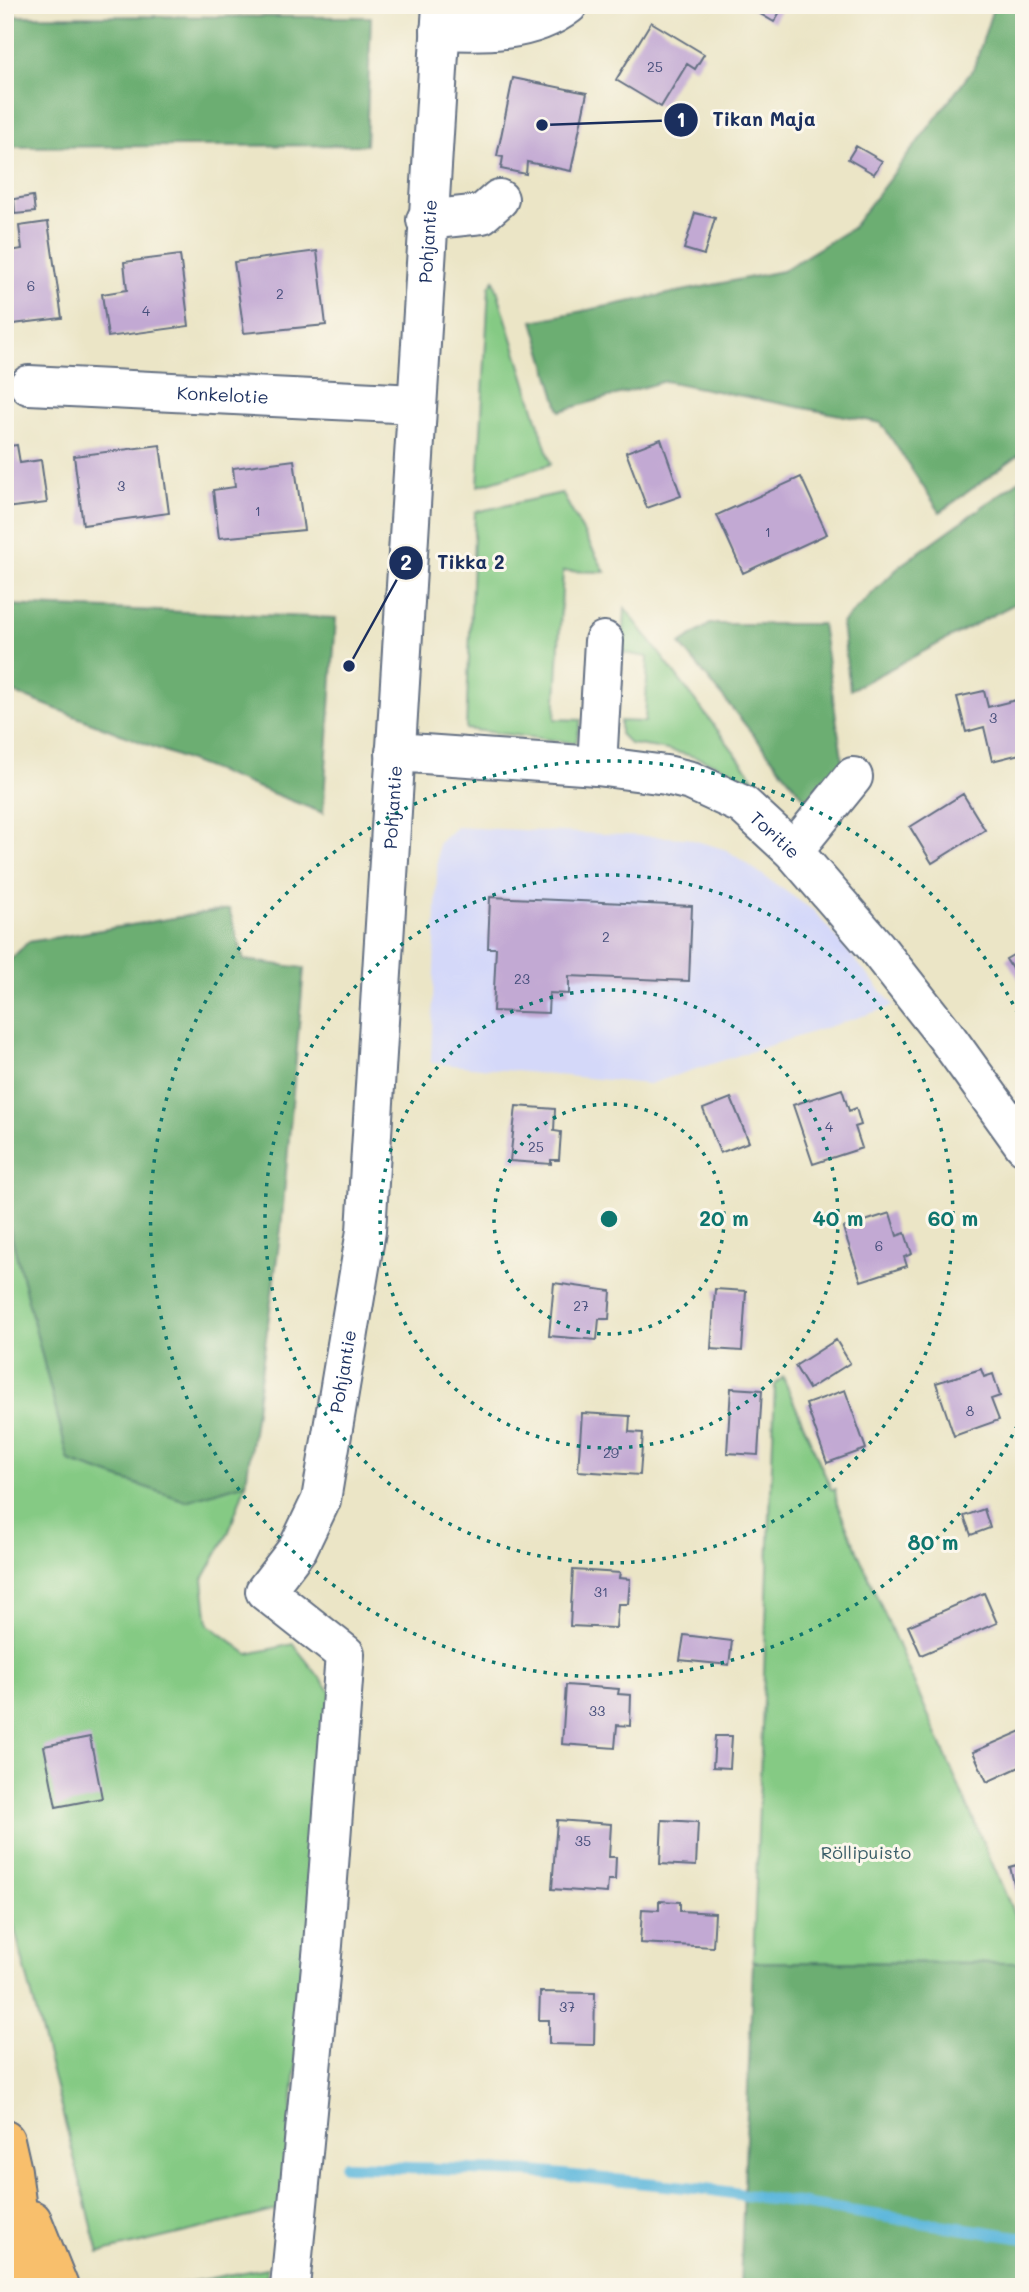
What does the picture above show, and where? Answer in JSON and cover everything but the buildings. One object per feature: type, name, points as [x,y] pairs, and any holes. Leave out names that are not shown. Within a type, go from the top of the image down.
[{"type":"main road","points":[[9,2155],[27,2287]]},
{"type":"main road","points":[[9,2155],[59,2287]]},
{"type":"street","points":[[441,18],[493,32],[552,18],[568,5]]},
{"type":"street","name":"Pohjantie","points":[[290,2287],[323,1945],[345,1654],[265,1591],[298,1548],[321,1500],[366,1231],[426,220],[441,18]]},
{"type":"street","points":[[426,220],[482,214],[499,200]]},
{"type":"street","name":"Konkelotie","points":[[29,385],[416,404]]},
{"type":"street","points":[[597,766],[604,641]]},
{"type":"street","name":"Toritie","points":[[395,752],[597,766],[666,775],[715,790],[743,805],[793,851],[910,991],[1024,1145]]},
{"type":"street","points":[[793,851],[853,776]]},
{"type":"shaded area","points":[[456,827],[686,838],[727,850],[814,911],[894,1006],[649,1084],[431,1063],[438,844]]},
{"type":"green space","points":[[994,5],[1024,5],[1024,451],[940,512],[881,423],[665,381],[560,411],[533,321],[782,271],[852,228],[974,68]]},
{"type":"green space","points":[[5,16],[371,17],[366,145],[5,147]]},
{"type":"green space","points":[[494,280],[551,464],[478,486],[489,287]]},
{"type":"green space","points":[[1024,477],[1024,599],[850,690],[842,623],[901,565]]},
{"type":"green space","points":[[562,493],[605,572],[563,571],[555,719],[581,720],[576,743],[466,729],[475,512]]},
{"type":"green space","points":[[5,605],[336,618],[323,813],[5,689]]},
{"type":"green space","points":[[625,608],[763,790],[716,764],[683,754],[630,744],[620,734],[620,721],[645,722],[648,657],[623,653]]},
{"type":"green space","points":[[710,624],[822,624],[844,770],[820,805],[806,800],[680,644]]},
{"type":"green space","points":[[229,909],[244,960],[304,968],[281,1229],[246,1483],[186,1501],[69,1461],[5,1210],[5,965],[28,942]]},
{"type":"green space","points":[[5,1210],[69,1461],[186,1501],[246,1483],[228,1534],[203,1579],[208,1624],[248,1654],[293,1644],[333,1694],[282,2209],[99,2253],[5,1892]]},
{"type":"green space","name":"Röllipuisto","points":[[783,1377],[831,1489],[835,1489],[837,1504],[1024,1937],[1024,1963],[753,1962],[775,1385]]},
{"type":"green space","points":[[753,1962],[1024,1963],[1024,2287],[740,2287]]},
{"type":"green space","points":[[267,2268],[267,2287],[162,2287]]},
{"type":"waterway","points":[[345,2166],[533,2172],[706,2189],[1024,2238]]},
{"type":"place","name":"Tikan Maja","points":[[542,125]]},
{"type":"place","name":"Tikka 2","points":[[349,666]]}]
